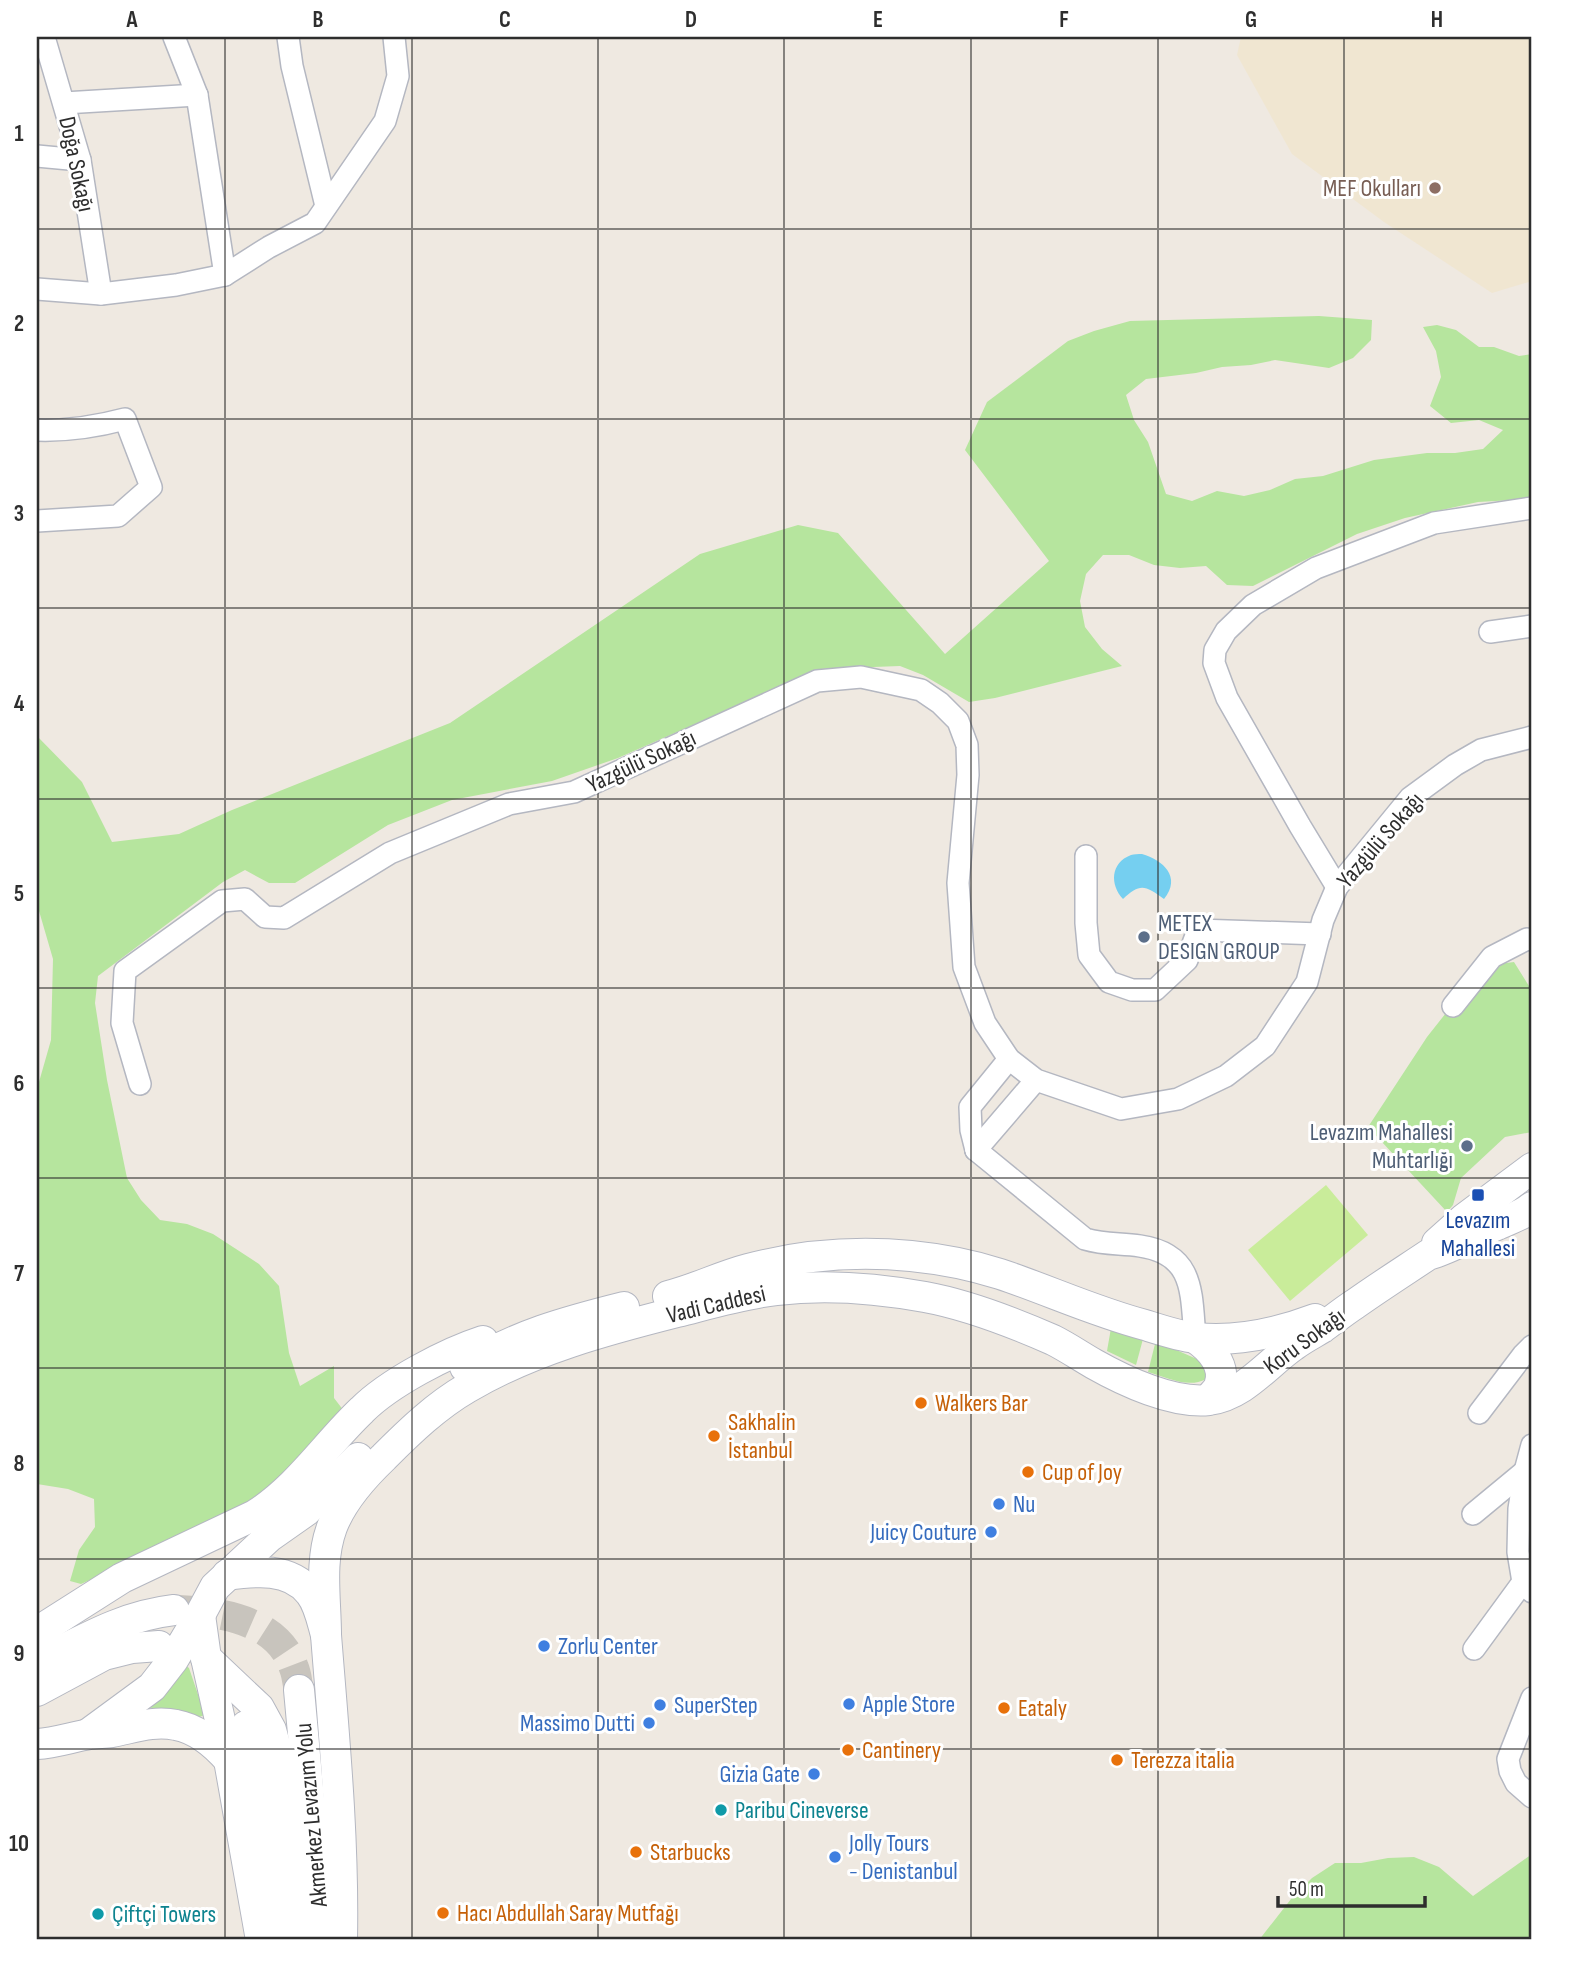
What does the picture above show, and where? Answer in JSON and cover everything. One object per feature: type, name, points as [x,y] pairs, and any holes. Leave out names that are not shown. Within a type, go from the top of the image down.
[{"type":"main road","name":"Koru Sokağı","points":[[1428,1255],[1440,1239],[1530,1172]]},
{"type":"main road","points":[[1500,1192],[1506,1208],[1524,1212]]},
{"type":"main road","name":"Koru Sokağı","points":[[1255,1377],[1294,1345],[1428,1255],[1446,1250],[1524,1212]]},
{"type":"main road","name":"Vadi Caddesi","points":[[531,1333],[691,1290],[748,1269],[797,1259],[858,1254],[912,1256],[966,1265],[999,1274],[1123,1319],[1209,1338]]},
{"type":"main road","name":"Vadi Caddesi","points":[[326,1635],[325,1555],[333,1524],[368,1472],[422,1420],[467,1388],[497,1372],[566,1344],[648,1320],[736,1297],[775,1290],[819,1286],[866,1289],[964,1306],[1057,1342],[1093,1364],[1137,1384],[1187,1399],[1208,1400],[1226,1395],[1243,1387],[1255,1377]]},
{"type":"main road","name":"Koru Sokağı","points":[[1209,1338],[1270,1333],[1352,1306]]},
{"type":"main road","points":[[88,1734],[152,1687],[173,1660],[187,1613],[269,1537],[306,1511],[391,1423],[449,1376],[531,1333]]},
{"type":"main road","points":[[37,1632],[122,1578],[265,1509],[302,1476],[362,1409],[407,1378],[481,1341],[531,1333]]},
{"type":"main road","points":[[1208,1400],[1219,1386],[1220,1371],[1207,1346],[1209,1338],[1239,1349],[1255,1377]]},
{"type":"main road","points":[[227,1575],[271,1572],[287,1576],[311,1593],[320,1612],[326,1635],[338,1788],[342,1940]]},
{"type":"main road","points":[[187,1613],[206,1658],[229,1760],[261,1940]]},
{"type":"main road","points":[[37,1663],[94,1633],[138,1616],[187,1613]]},
{"type":"main road","points":[[37,1691],[104,1655],[132,1648],[159,1646]]},
{"type":"main road","points":[[206,1658],[259,1708],[271,1730],[277,1752],[302,1940]]},
{"type":"main road","name":"Akmerkez Levazım Yolu","points":[[299,1690],[322,1940]]},
{"type":"main road","points":[[37,1744],[146,1725],[176,1725],[214,1743],[229,1760]]},
{"type":"main road","name":"Akmerkez Levazım Yolu","points":[[246,1726],[283,1940]]},
{"type":"street","name":"Doğa Sokağı","points":[[44,37],[80,160],[101,294]]},
{"type":"street","points":[[174,37],[197,95],[225,275]]},
{"type":"street","points":[[288,37],[292,66],[326,206]]},
{"type":"street","points":[[37,289],[101,294],[176,285],[225,275],[314,223],[386,121],[398,76],[394,37]]},
{"type":"street","points":[[64,103],[197,95]]},
{"type":"street","points":[[37,156],[80,160]]},
{"type":"street","points":[[37,430],[99,426],[125,419],[151,487],[118,516],[37,521]]},
{"type":"street","points":[[1337,887],[1227,698],[1214,663],[1215,650],[1226,631],[1253,606],[1316,568],[1434,523],[1532,508]]},
{"type":"street","points":[[1490,632],[1532,626]]},
{"type":"street","name":"Yazgülü Sokağı","points":[[140,1084],[122,1023],[125,971],[222,901],[244,899],[265,916],[284,918],[390,853],[509,804],[574,792],[817,681],[862,677],[921,690],[958,721],[967,745],[968,775],[958,883],[964,967],[985,1023],[1009,1059],[1036,1080],[1121,1109],[1178,1099],[1226,1076],[1265,1046],[1307,982],[1323,920],[1337,887],[1410,798],[1455,765],[1481,750],[1532,737]]},
{"type":"street","points":[[1086,856],[1089,955],[1109,982],[1132,990],[1155,990],[1186,960],[1198,930],[1320,934]]},
{"type":"street","points":[[1453,1006],[1492,957],[1527,939],[1532,940]]},
{"type":"street","points":[[1009,1059],[970,1107],[971,1130],[976,1150],[1085,1238],[1101,1244],[1140,1246],[1165,1252],[1180,1264],[1189,1281],[1209,1338]]},
{"type":"street","points":[[976,1150],[1036,1080]]},
{"type":"street","points":[[1479,1413],[1532,1346]]},
{"type":"street","points":[[1474,1649],[1527,1587],[1518,1552],[1519,1513],[1532,1445]]},
{"type":"street","points":[[1473,1514],[1525,1471]]},
{"type":"street","points":[[1532,1698],[1507,1759],[1516,1783],[1532,1797]]},
{"type":"shaded area","name":"MEF Okulları","points":[[1241,37],[1532,37],[1532,281],[1492,293],[1384,222],[1292,154],[1237,55]]},
{"type":"green space","points":[[1319,316],[1372,320],[1371,340],[1353,358],[1329,368],[1275,360],[1222,367],[1146,379],[1126,395],[1134,420],[1148,442],[1166,494],[1192,501],[1217,491],[1244,496],[1270,490],[1295,479],[1323,476],[1374,460],[1483,449],[1503,430],[1479,420],[1451,423],[1430,406],[1441,377],[1436,351],[1423,327],[1437,325],[1456,330],[1479,347],[1494,347],[1519,356],[1532,354],[1532,499],[1478,502],[1405,518],[1357,534],[1253,586],[1227,585],[1206,566],[1180,568],[1154,565],[1129,555],[1103,555],[1086,574],[1080,601],[1085,627],[1102,649],[1122,666],[969,702],[923,675],[900,666],[820,669],[618,758],[552,781],[452,800],[388,825],[295,883],[269,883],[245,870],[223,882],[98,976],[95,1003],[127,1178],[141,1200],[160,1220],[187,1224],[213,1234],[259,1264],[279,1286],[289,1353],[300,1386],[334,1366],[334,1398],[344,1411],[260,1503],[81,1584],[70,1581],[79,1550],[95,1527],[94,1499],[68,1489],[37,1484],[37,1089],[51,1040],[53,959],[37,904],[37,736],[82,782],[112,842],[179,834],[232,810],[450,723],[700,554],[798,525],[838,533],[945,654],[1049,561],[965,450],[987,402],[1068,341],[1130,321]]},
{"type":"green space","points":[[1514,962],[1532,991],[1532,1132],[1505,1137],[1461,1178],[1453,1205],[1447,1212],[1368,1127],[1427,1037],[1457,999],[1491,965]]},
{"type":"green space","points":[[1326,1185],[1368,1235],[1290,1301],[1248,1250]]},
{"type":"green space","points":[[1111,1328],[1143,1339],[1136,1365],[1107,1351]]},
{"type":"green space","points":[[1155,1344],[1206,1363],[1206,1379],[1192,1383],[1148,1372]]},
{"type":"green space","points":[[185,1665],[189,1668],[205,1715],[199,1717],[182,1711],[152,1709],[150,1706]]},
{"type":"green space","points":[[1532,1854],[1532,1940],[1259,1940],[1291,1899],[1312,1878],[1335,1863],[1414,1857],[1439,1867],[1473,1896]]},
{"type":"water","points":[[1142,854],[1157,860],[1168,870],[1171,884],[1164,899],[1152,891],[1138,888],[1123,899],[1116,887],[1114,875],[1119,863],[1132,855]]},
{"type":"tunnel","points":[[178,1610],[212,1613],[262,1629],[286,1652],[295,1671],[299,1690]]},
{"type":"place","name":"MEF Okulları","points":[[1435,188]]},
{"type":"place","name":"METEX DESIGN GROUP","points":[[1144,937]]},
{"type":"place","name":"Levazım Mahallesi Muhtarlığı","points":[[1467,1146]]},
{"type":"place","name":"Levazım Mahallesi","points":[[1478,1195]]},
{"type":"place","name":"Walkers Bar","points":[[921,1403]]},
{"type":"place","name":"Sakhalin İstanbul","points":[[714,1436]]},
{"type":"place","name":"Cup of Joy","points":[[1028,1472]]},
{"type":"place","name":"Nu","points":[[999,1504]]},
{"type":"place","name":"Juicy Couture","points":[[991,1532]]},
{"type":"place","name":"Zorlu Center","points":[[544,1646]]},
{"type":"place","name":"Apple Store","points":[[849,1704]]},
{"type":"place","name":"SuperStep","points":[[660,1705]]},
{"type":"place","name":"Eataly","points":[[1004,1708]]},
{"type":"place","name":"Massimo Dutti","points":[[649,1723]]},
{"type":"place","name":"Cantinery","points":[[848,1750]]},
{"type":"place","name":"Terezza italia","points":[[1117,1760]]},
{"type":"place","name":"Gizia Gate","points":[[814,1774]]},
{"type":"place","name":"Paribu Cineverse","points":[[721,1810]]},
{"type":"place","name":"Starbucks","points":[[636,1852]]},
{"type":"place","name":"Jolly Tours - Denistanbul","points":[[835,1857]]},
{"type":"place","name":"Hacı Abdullah Saray Mutfağı","points":[[443,1913]]},
{"type":"place","name":"Çiftçi Towers","points":[[98,1914]]}]
